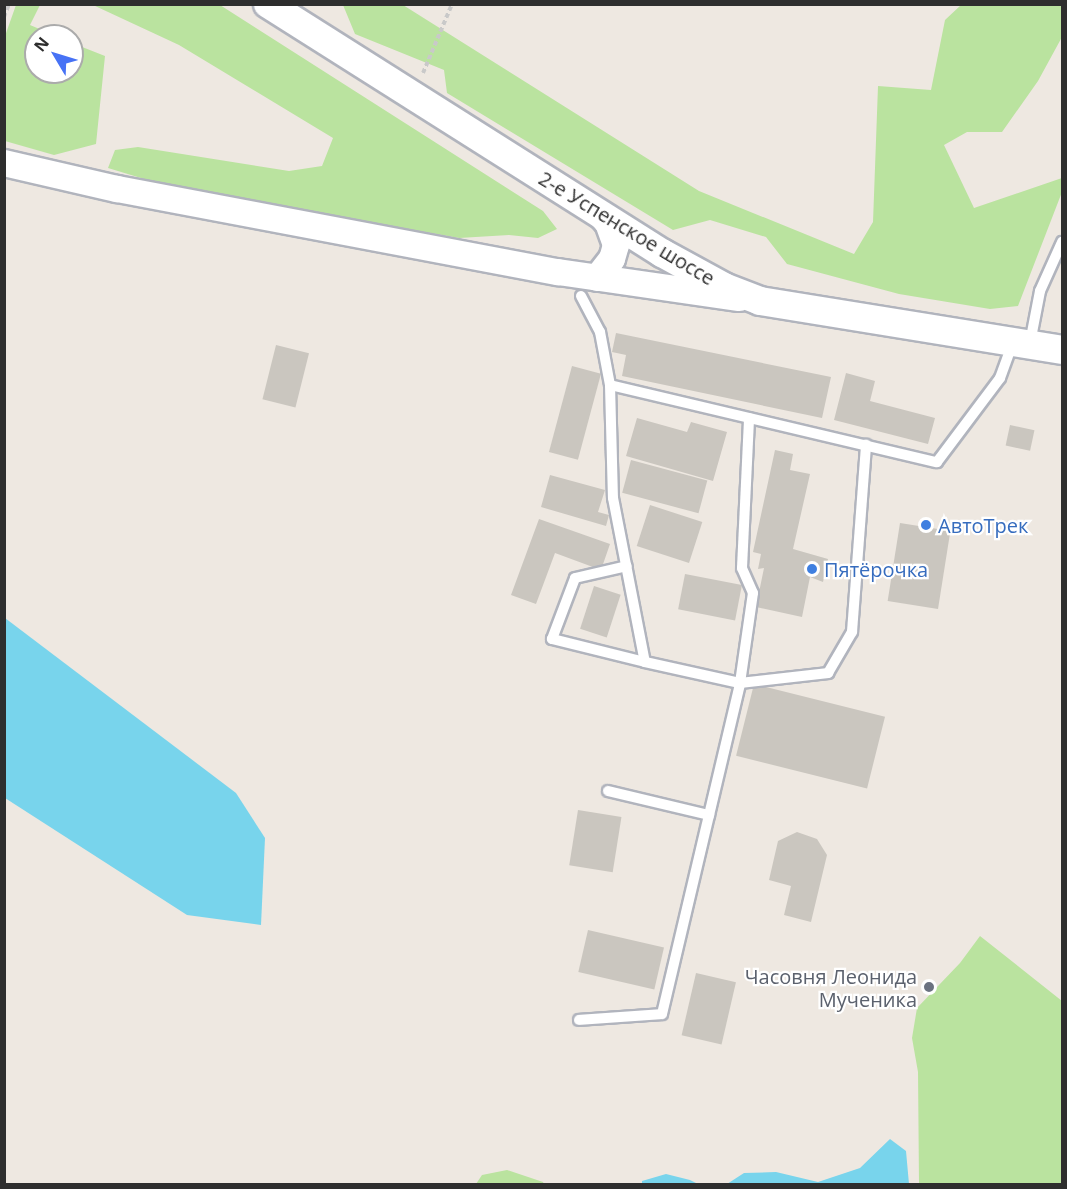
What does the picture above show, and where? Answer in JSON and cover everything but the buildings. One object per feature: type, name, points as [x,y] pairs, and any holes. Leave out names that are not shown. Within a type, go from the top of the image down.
[{"type":"main road","name":"2-е Успенское шоссе","points":[[268,4],[693,271],[760,301],[1062,350]]},
{"type":"street","points":[[4,163],[128,192],[589,287],[760,301]]},
{"type":"street","points":[[589,287],[612,260],[616,245],[609,223],[599,213]]},
{"type":"lane","points":[[610,385],[937,462],[1000,378],[1022,343],[1040,291],[1062,242]]},
{"type":"lane","points":[[589,287],[610,385],[613,498],[645,663]]},
{"type":"lane","points":[[579,1020],[662,1014],[740,683],[753,593],[742,568],[749,417]]},
{"type":"lane","points":[[627,566],[575,578],[552,639],[645,663],[740,683],[828,673],[852,632],[866,445]]},
{"type":"lane","points":[[608,791],[709,815]]},
{"type":"path","points":[[4,17],[9,4]]},
{"type":"path","points":[[413,96],[452,4]]},
{"type":"green space","points":[[16,5],[40,5],[30,24],[24,24],[24,84],[84,84],[84,48],[105,56],[96,144],[54,155],[5,141],[5,36]]},
{"type":"green space","points":[[93,5],[220,5],[543,211],[557,229],[538,238],[509,235],[459,238],[164,185],[108,168],[115,150],[138,147],[289,171],[322,166],[333,138],[179,45]]},
{"type":"green space","points":[[343,5],[403,5],[699,191],[854,254],[873,222],[878,86],[931,90],[945,20],[961,5],[1062,5],[1062,37],[1038,81],[1002,132],[967,132],[944,145],[974,208],[1062,178],[1062,192],[1018,306],[990,309],[899,294],[787,264],[766,237],[710,220],[673,230],[447,93],[444,70],[355,34]]},
{"type":"green space","points":[[980,936],[1062,1001],[1062,1184],[919,1184],[918,1072],[912,1038],[917,1008],[960,963]]},
{"type":"green space","points":[[507,1170],[544,1184],[476,1184],[482,1175]]},
{"type":"water","points":[[5,618],[236,793],[265,838],[261,925],[187,915],[5,798]]},
{"type":"water","points":[[890,1139],[906,1151],[909,1184],[727,1184],[744,1173],[776,1172],[818,1182],[860,1168]]},
{"type":"water","points":[[666,1174],[698,1184],[642,1184],[642,1181]]},
{"type":"place","name":"АвтоТрек","points":[[926,525]]},
{"type":"place","name":"Пятёрочка","points":[[812,569]]},
{"type":"place","name":"Часовня Леонида Мученика","points":[[929,987]]}]
